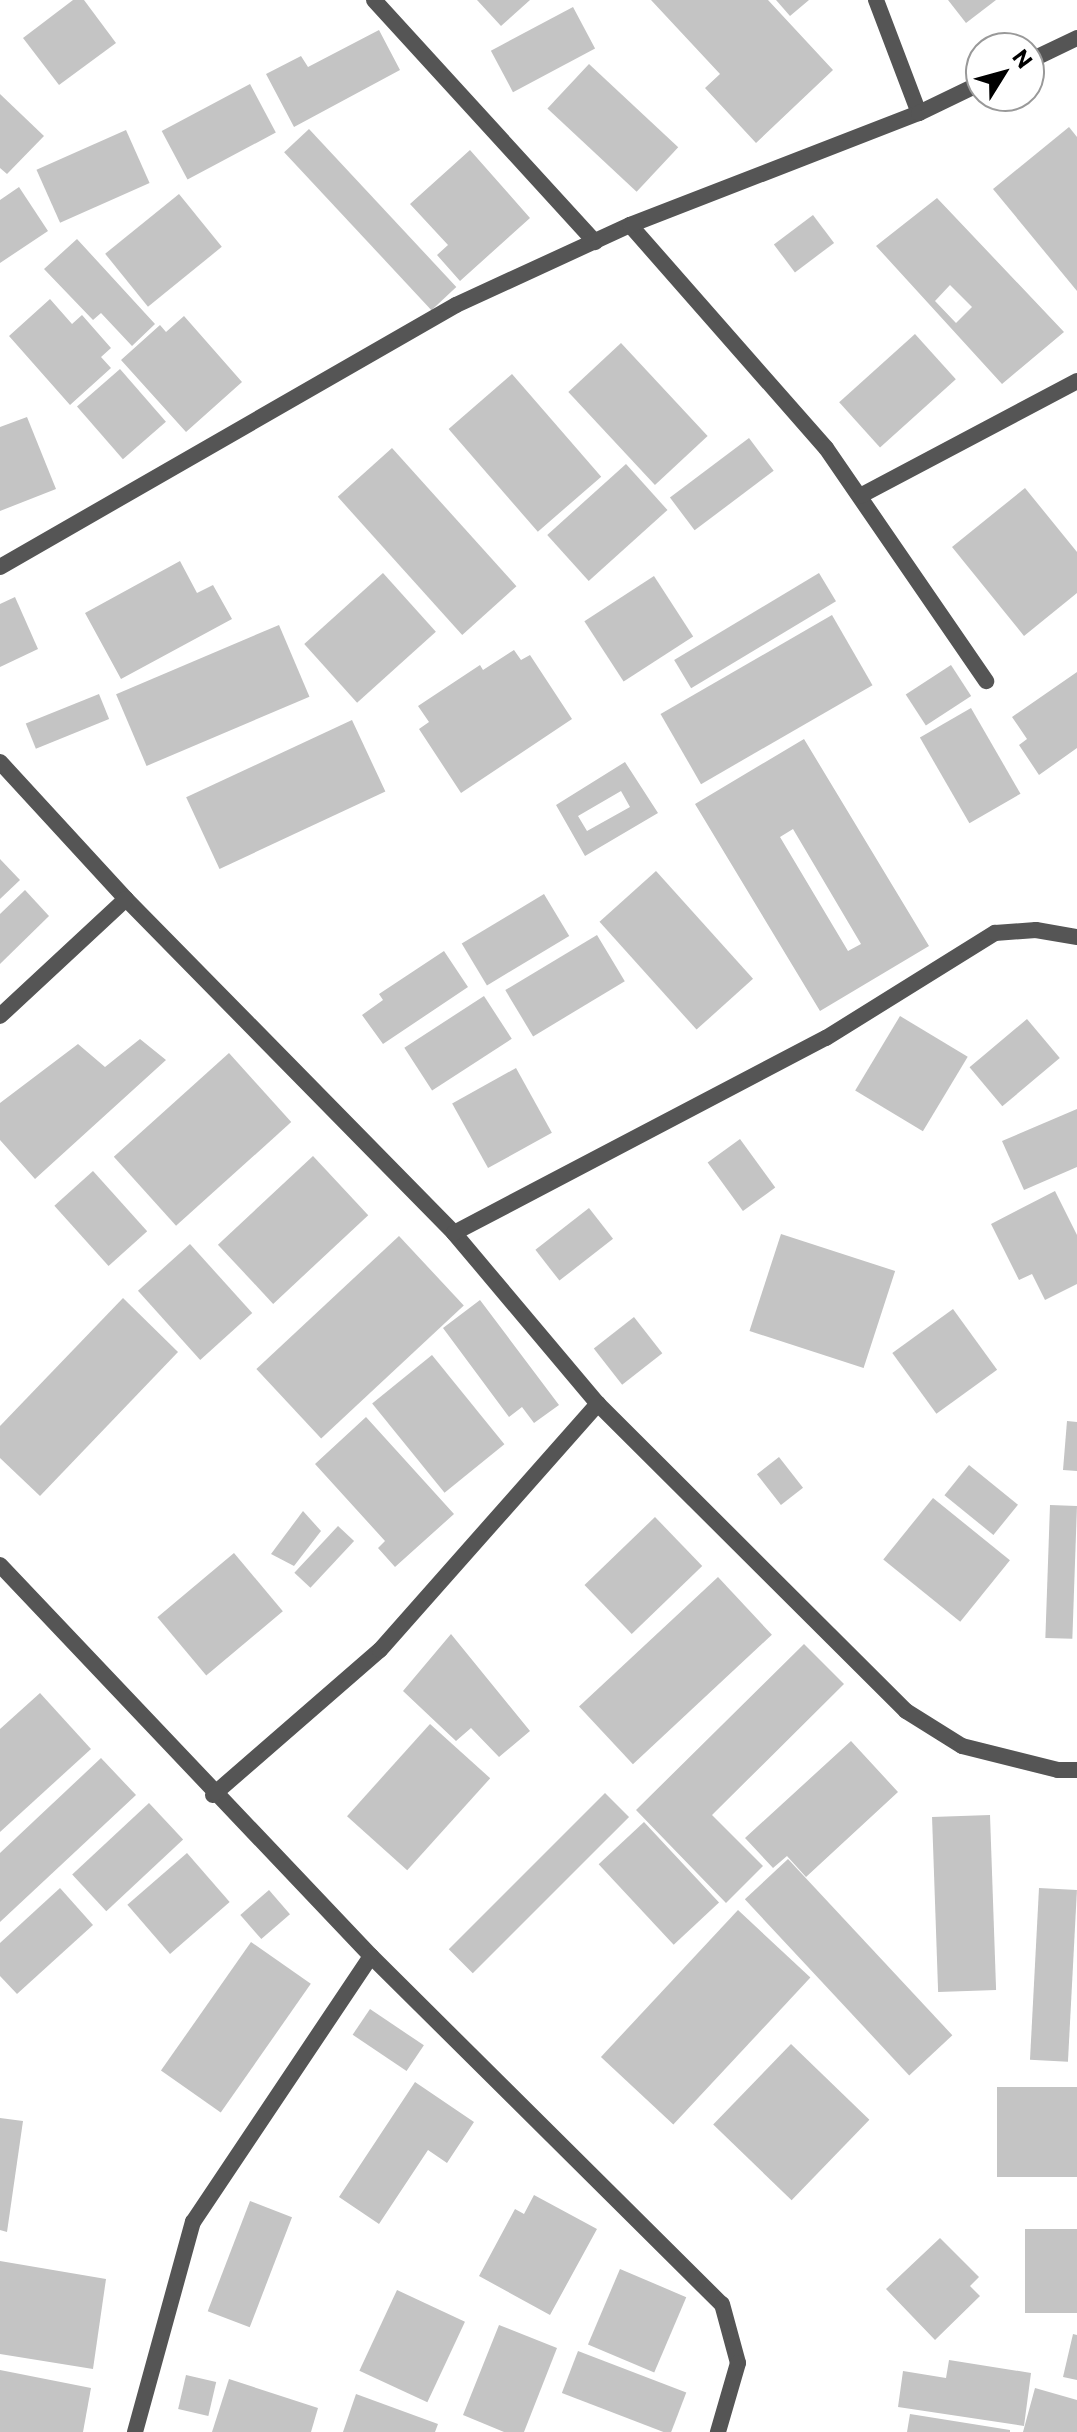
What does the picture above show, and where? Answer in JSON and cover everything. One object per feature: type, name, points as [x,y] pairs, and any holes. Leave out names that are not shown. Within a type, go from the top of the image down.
[{"type":"street","points":[[374,0],[595,242]]},
{"type":"street","points":[[876,0],[919,113]]},
{"type":"street","points":[[1045,53],[1077,38]]},
{"type":"street","points":[[0,567],[456,305],[630,225],[919,113],[965,91]]},
{"type":"street","points":[[630,225],[826,448],[986,681]]},
{"type":"street","points":[[860,496],[1077,381]]},
{"type":"street","points":[[0,762],[126,899],[454,1233],[598,1404],[906,1711],[962,1746],[1058,1770],[1077,1770]]},
{"type":"street","points":[[0,1016],[126,899]]},
{"type":"street","points":[[454,1233],[826,1038],[995,933],[1036,930],[1077,937]]},
{"type":"street","points":[[213,1795],[380,1650],[598,1404]]},
{"type":"street","points":[[0,1565],[213,1795],[722,2304],[738,2363],[718,2432]]},
{"type":"street","points":[[135,2432],[193,2222],[371,1956]]},
{"type":"building","points":[[73,0],[84,0],[116,43],[59,85],[23,38]]},
{"type":"building","points":[[477,0],[530,0],[501,26]]},
{"type":"building","points":[[651,0],[768,0],[833,70],[756,143],[705,88],[720,74]]},
{"type":"building","points":[[776,0],[809,0],[790,16]]},
{"type":"building","points":[[948,0],[996,0],[966,23]]},
{"type":"building","points":[[573,7],[595,48],[513,92],[491,51]]},
{"type":"building","points":[[379,30],[400,70],[294,127],[266,74],[301,56],[308,67]]},
{"type":"building","points":[[589,64],[678,147],[637,192],[547,109]]},
{"type":"building","points":[[250,84],[276,133],[188,180],[162,131]]},
{"type":"building","points":[[0,94],[44,136],[7,174],[0,168]]},
{"type":"building","points":[[1069,127],[1077,137],[1077,291],[993,189]]},
{"type":"building","points":[[309,129],[456,287],[431,310],[284,152]]},
{"type":"building","points":[[126,130],[150,183],[60,223],[36,170]]},
{"type":"building","points":[[470,150],[530,218],[460,281],[437,255],[448,245],[410,204]]},
{"type":"building","points":[[19,187],[48,231],[0,263],[0,200]]},
{"type":"building","points":[[179,194],[222,247],[148,307],[105,254]]},
{"type":"building","points":[[937,198],[1064,332],[1002,384],[876,246]],"holes":[[[950,285],[972,307],[956,323],[935,301]]]},
{"type":"building","points":[[813,215],[834,243],[795,272],[774,244]]},
{"type":"building","points":[[77,239],[155,324],[132,346],[101,313],[93,320],[44,269]]},
{"type":"building","points":[[50,299],[72,324],[82,315],[111,348],[101,357],[111,368],[70,405],[9,336]]},
{"type":"building","points":[[184,316],[242,382],[186,432],[121,360],[160,325],[166,332]]},
{"type":"building","points":[[915,334],[956,379],[880,448],[839,402]]},
{"type":"building","points":[[621,343],[708,436],[655,485],[568,392]]},
{"type":"building","points":[[120,369],[166,422],[123,459],[77,406]]},
{"type":"building","points":[[512,374],[601,477],[538,532],[449,429]]},
{"type":"building","points":[[27,417],[56,489],[0,511],[0,427]]},
{"type":"building","points":[[749,438],[774,471],[695,530],[670,498]]},
{"type":"building","points":[[392,448],[516,586],[462,635],[338,497]]},
{"type":"building","points":[[626,464],[667,510],[589,581],[547,535]]},
{"type":"building","points":[[1025,488],[1077,552],[1077,593],[1024,636],[952,547]]},
{"type":"building","points":[[180,561],[197,593],[213,585],[232,619],[121,679],[85,613]]},
{"type":"building","points":[[383,573],[436,632],[357,703],[304,644]]},
{"type":"building","points":[[819,573],[836,601],[691,688],[674,660]]},
{"type":"building","points":[[654,576],[693,636],[624,682],[584,621]]},
{"type":"building","points":[[15,597],[38,649],[0,667],[0,604]]},
{"type":"building","points":[[832,615],[872,685],[701,784],[661,714]]},
{"type":"building","points":[[279,625],[309,697],[147,766],[116,694]]},
{"type":"building","points":[[514,650],[521,660],[530,655],[572,719],[461,793],[419,729],[429,722],[418,706],[480,665],[483,670]]},
{"type":"building","points":[[951,665],[971,696],[926,725],[906,694]]},
{"type":"building","points":[[1077,672],[1077,748],[1039,775],[1019,745],[1027,739],[1012,717]]},
{"type":"building","points":[[99,694],[109,719],[36,749],[26,724]]},
{"type":"building","points":[[971,708],[1020,794],[969,823],[920,738]]},
{"type":"building","points":[[352,720],[385,792],[220,869],[186,797]]},
{"type":"building","points":[[804,739],[929,946],[820,1011],[695,804]],"holes":[[[793,829],[861,944],[848,951],[780,837]]]},
{"type":"building","points":[[625,762],[658,813],[585,856],[556,805]],"holes":[[[621,791],[630,807],[587,831],[578,816]]]},
{"type":"building","points":[[0,859],[20,880],[0,899]]},
{"type":"building","points":[[656,871],[753,979],[697,1030],[600,922]]},
{"type":"building","points":[[25,890],[49,916],[0,964],[0,914]]},
{"type":"building","points":[[544,894],[569,936],[487,985],[462,943]]},
{"type":"building","points":[[597,935],[625,981],[533,1036],[505,990]]},
{"type":"building","points":[[444,951],[468,987],[383,1044],[362,1015],[383,1000],[379,994]]},
{"type":"building","points":[[484,996],[512,1039],[432,1091],[404,1048]]},
{"type":"building","points":[[900,1016],[968,1057],[923,1131],[855,1091]]},
{"type":"building","points":[[1027,1019],[1060,1058],[1002,1106],[970,1067]]},
{"type":"building","points":[[140,1039],[166,1060],[35,1179],[0,1140],[0,1103],[78,1044],[105,1067]]},
{"type":"building","points":[[229,1053],[291,1122],[176,1226],[114,1157]]},
{"type":"building","points":[[516,1068],[552,1133],[488,1168],[452,1103]]},
{"type":"building","points":[[1077,1109],[1077,1167],[1024,1190],[1002,1141]]},
{"type":"building","points":[[740,1139],[775,1188],[743,1211],[708,1163]]},
{"type":"building","points":[[313,1156],[368,1215],[273,1304],[218,1245]]},
{"type":"building","points":[[93,1171],[147,1231],[109,1266],[54,1206]]},
{"type":"building","points":[[1055,1191],[1077,1235],[1077,1284],[1045,1300],[1032,1274],[1019,1280],[991,1224]]},
{"type":"building","points":[[589,1208],[613,1239],[559,1281],[535,1250]]},
{"type":"building","points":[[781,1234],[895,1271],[864,1368],[749,1331]]},
{"type":"building","points":[[399,1236],[464,1305],[321,1438],[256,1369]]},
{"type":"building","points":[[190,1244],[252,1313],[200,1360],[138,1291]]},
{"type":"building","points":[[123,1298],[178,1352],[40,1496],[0,1458],[0,1426]]},
{"type":"building","points":[[480,1300],[559,1405],[534,1423],[522,1407],[509,1417],[443,1328]]},
{"type":"building","points":[[953,1309],[997,1370],[936,1414],[892,1353]]},
{"type":"building","points":[[634,1317],[662,1353],[622,1385],[594,1348]]},
{"type":"building","points":[[432,1355],[504,1444],[445,1493],[372,1403]]},
{"type":"building","points":[[366,1417],[454,1514],[395,1567],[378,1548],[385,1541],[315,1464]]},
{"type":"building","points":[[1067,1421],[1077,1422],[1077,1471],[1063,1470]]},
{"type":"building","points":[[779,1457],[803,1488],[781,1505],[757,1474]]},
{"type":"building","points":[[969,1465],[1018,1505],[993,1535],[944,1495]]},
{"type":"building","points":[[933,1498],[1010,1560],[960,1622],[883,1559]]},
{"type":"building","points":[[1050,1505],[1077,1506],[1072,1639],[1045,1638]]},
{"type":"building","points":[[303,1511],[321,1531],[294,1566],[271,1554]]},
{"type":"building","points":[[655,1517],[702,1566],[632,1634],[585,1585]]},
{"type":"building","points":[[338,1526],[354,1541],[310,1588],[294,1573]]},
{"type":"building","points":[[234,1553],[283,1611],[206,1675],[157,1617]]},
{"type":"building","points":[[718,1577],[772,1635],[633,1764],[579,1707]]},
{"type":"building","points":[[451,1634],[530,1731],[499,1757],[471,1728],[456,1741],[403,1691]]},
{"type":"building","points":[[804,1644],[844,1684],[712,1815],[763,1866],[726,1903],[636,1810]]},
{"type":"building","points":[[40,1693],[91,1749],[0,1832],[0,1729]]},
{"type":"building","points":[[430,1724],[490,1778],[407,1870],[347,1816]]},
{"type":"building","points":[[851,1741],[898,1792],[806,1877],[787,1856],[773,1868],[745,1838]]},
{"type":"building","points":[[101,1758],[136,1795],[0,1922],[0,1853]]},
{"type":"building","points":[[605,1793],[629,1817],[473,1973],[449,1949]]},
{"type":"building","points":[[149,1803],[183,1840],[106,1911],[72,1875]]},
{"type":"building","points":[[990,1815],[996,1990],[938,1992],[932,1817]]},
{"type":"building","points":[[644,1822],[719,1902],[674,1945],[599,1864]]},
{"type":"building","points":[[187,1853],[230,1902],[170,1954],[127,1905]]},
{"type":"building","points":[[788,1859],[952,2035],[909,2075],[745,1899]]},
{"type":"building","points":[[60,1888],[93,1925],[17,1994],[0,1976],[0,1943]]},
{"type":"building","points":[[1039,1888],[1077,1890],[1068,2062],[1030,2060]]},
{"type":"building","points":[[269,1890],[290,1914],[261,1939],[240,1915]]},
{"type":"building","points":[[738,1910],[810,1978],[673,2125],[601,2057]]},
{"type":"building","points":[[251,1942],[311,1984],[221,2112],[161,2071]]},
{"type":"building","points":[[370,2009],[424,2045],[407,2071],[353,2035]]},
{"type":"building","points":[[791,2044],[869,2120],[792,2200],[713,2125]]},
{"type":"building","points":[[415,2082],[474,2122],[447,2163],[428,2150],[379,2224],[339,2197]]},
{"type":"building","points":[[997,2087],[1077,2087],[1077,2177],[997,2177]]},
{"type":"building","points":[[0,2118],[23,2121],[7,2232],[0,2230]]},
{"type":"building","points":[[534,2195],[597,2229],[550,2315],[479,2276],[515,2209],[524,2214]]},
{"type":"building","points":[[250,2201],[292,2217],[250,2327],[208,2311]]},
{"type":"building","points":[[1025,2229],[1077,2229],[1077,2313],[1025,2313]]},
{"type":"building","points":[[940,2238],[979,2277],[970,2286],[980,2296],[935,2340],[886,2289]]},
{"type":"building","points":[[0,2261],[106,2279],[93,2369],[0,2354]]},
{"type":"building","points":[[620,2269],[686,2297],[654,2373],[588,2344]]},
{"type":"building","points":[[397,2290],[465,2322],[427,2402],[359,2371]]},
{"type":"building","points":[[499,2325],[557,2348],[524,2432],[504,2432],[463,2415]]},
{"type":"building","points":[[1073,2334],[1077,2335],[1077,2380],[1063,2377]]},
{"type":"building","points":[[578,2351],[686,2393],[671,2432],[663,2432],[562,2393]]},
{"type":"building","points":[[949,2360],[1031,2373],[1024,2426],[898,2407],[903,2371],[946,2378]]},
{"type":"building","points":[[0,2370],[91,2388],[83,2432],[0,2432]]},
{"type":"building","points":[[186,2375],[216,2382],[208,2416],[178,2409]]},
{"type":"building","points":[[229,2379],[318,2408],[311,2432],[212,2432]]},
{"type":"building","points":[[1035,2388],[1077,2400],[1077,2432],[1023,2432]]},
{"type":"building","points":[[356,2394],[438,2424],[435,2432],[343,2432]]},
{"type":"building","points":[[910,2414],[1010,2430],[1010,2432],[907,2432]]}]
